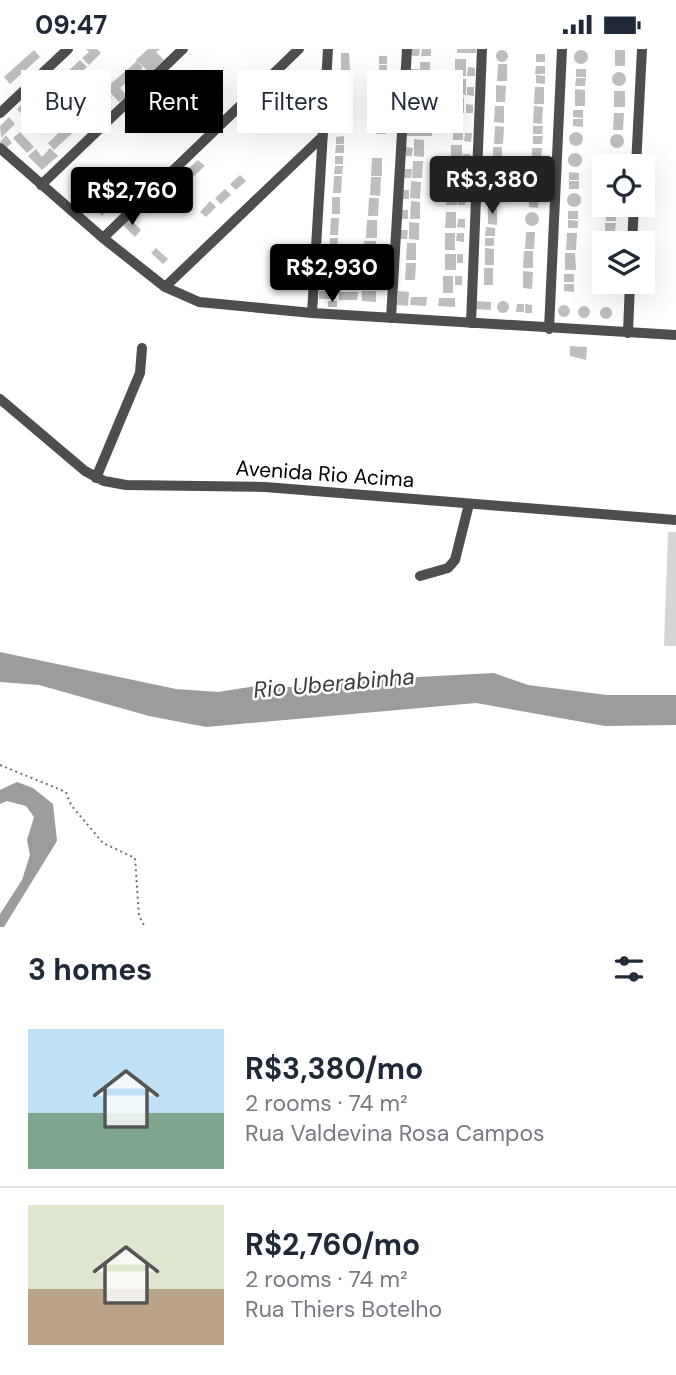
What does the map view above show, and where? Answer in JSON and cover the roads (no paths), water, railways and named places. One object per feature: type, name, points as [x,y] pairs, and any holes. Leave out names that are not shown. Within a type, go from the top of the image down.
[{"type":"street","points":[[0,113],[68,49]]},
{"type":"street","points":[[41,185],[183,49]]},
{"type":"street","points":[[103,238],[299,49]]},
{"type":"street","points":[[312,313],[328,49]]},
{"type":"street","points":[[391,318],[407,49]]},
{"type":"street","points":[[471,323],[482,49]]},
{"type":"street","points":[[549,329],[562,49]]},
{"type":"street","points":[[637,154],[642,49]]},
{"type":"street","points":[[165,287],[323,137]]},
{"type":"street","points":[[0,148],[103,238],[165,287],[182,296],[217,305],[312,313],[676,335]]},
{"type":"street","points":[[628,333],[630,294]]},
{"type":"street","points":[[96,478],[140,373],[142,348]]},
{"type":"street","name":"Avenida Rio Acima","points":[[0,399],[96,478],[125,485],[265,487],[676,520]]},
{"type":"street","points":[[420,576],[448,568],[455,559],[469,504]]},
{"type":"water","name":"Rio Uberabinha","points":[[0,652],[176,689],[218,692],[262,685],[303,688],[342,681],[494,673],[528,685],[607,695],[676,695],[676,725],[605,726],[476,703],[206,727],[149,716],[39,685],[0,682]]},
{"type":"water","points":[[17,782],[33,788],[53,804],[57,841],[4,927],[0,927],[0,914],[22,880],[30,855],[27,840],[34,817],[26,806],[7,801],[0,804],[0,790]]}]
